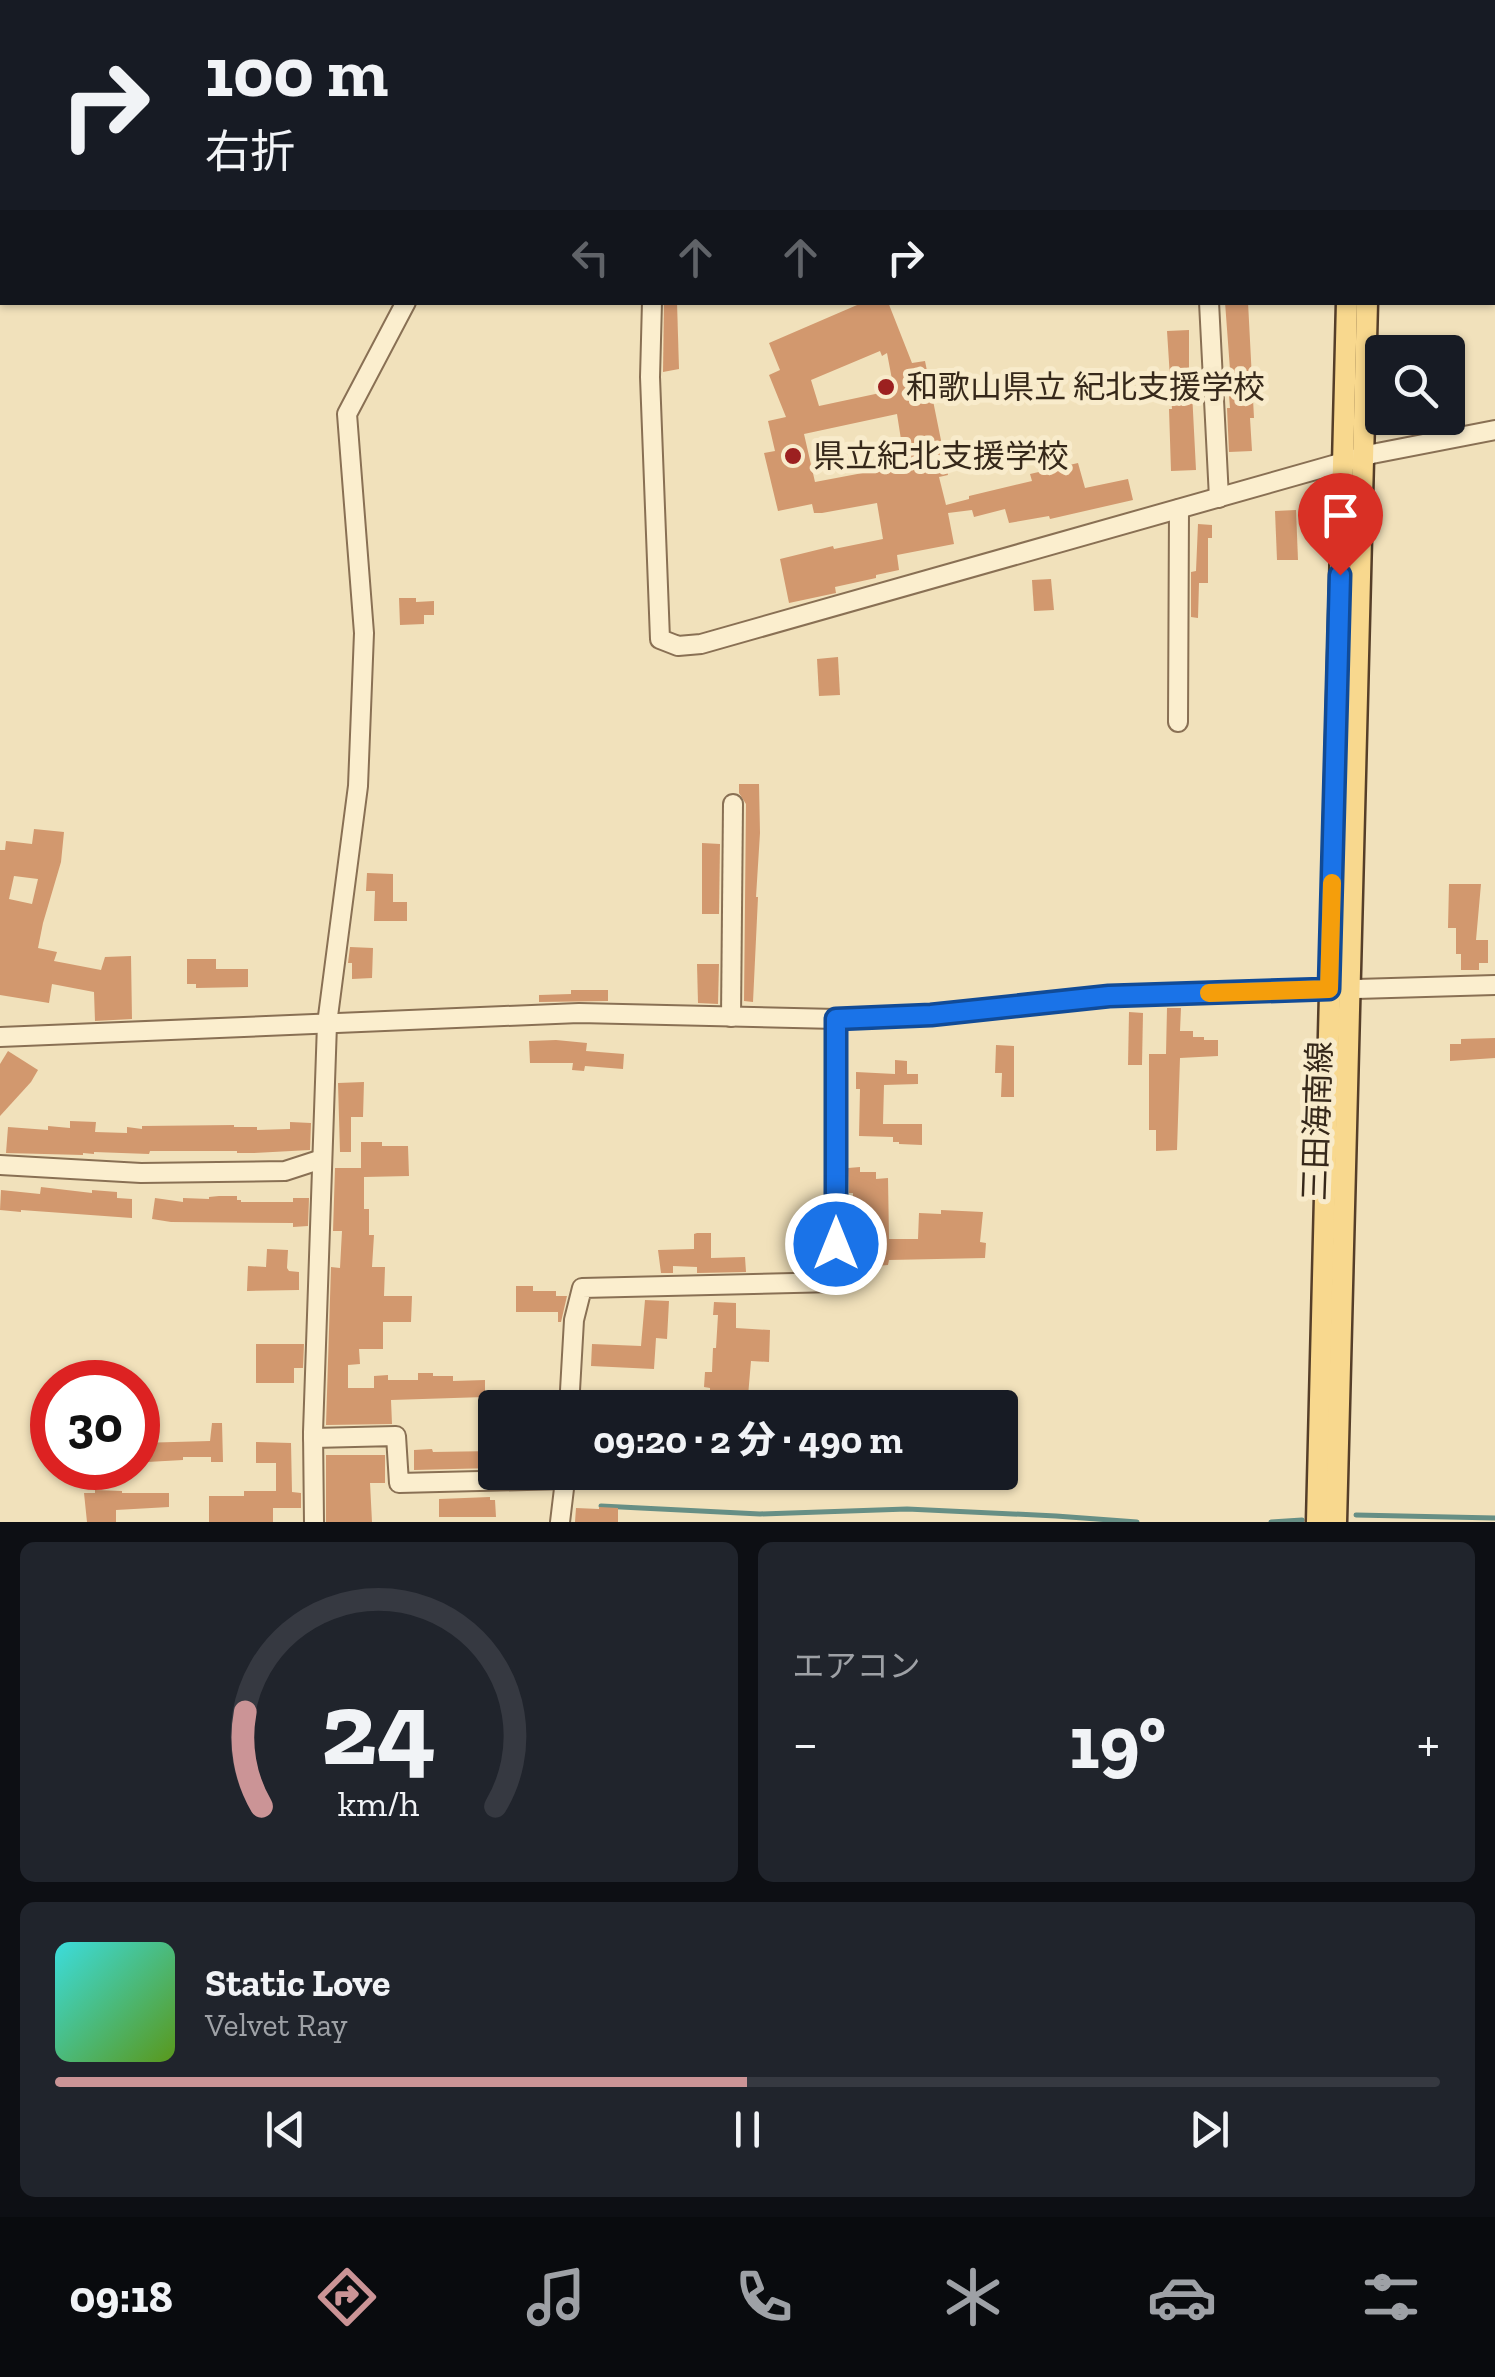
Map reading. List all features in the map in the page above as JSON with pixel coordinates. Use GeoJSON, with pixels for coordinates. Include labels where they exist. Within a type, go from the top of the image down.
{"type":"FeatureCollection","features":[{"type":"Feature","properties":{"kind":"main road","name":"三田海南線"},"geometry":{"type":"LineString","coordinates":[[1336,1522],[1351,988],[1353,460],[1347,305]]}},
{"type":"Feature","properties":{"kind":"main road","name":"三田海南線"},"geometry":{"type":"LineString","coordinates":[[1317,1522],[1329,989],[1353,460],[1368,305]]}},
{"type":"Feature","properties":{"kind":"street"},"geometry":{"type":"LineString","coordinates":[[314,1522],[313,1438],[327,1024],[358,786],[364,633],[347,414],[404,305]]}},
{"type":"Feature","properties":{"kind":"street"},"geometry":{"type":"LineString","coordinates":[[652,305],[650,377],[660,638],[678,646],[720,639],[1353,460],[1495,430]]}},
{"type":"Feature","properties":{"kind":"street"},"geometry":{"type":"LineString","coordinates":[[1209,305],[1219,498]]}},
{"type":"Feature","properties":{"kind":"street"},"geometry":{"type":"LineString","coordinates":[[1178,722],[1179,509]]}},
{"type":"Feature","properties":{"kind":"street"},"geometry":{"type":"LineString","coordinates":[[731,1016],[733,804]]}},
{"type":"Feature","properties":{"kind":"street"},"geometry":{"type":"LineString","coordinates":[[0,1037],[579,1012],[836,1019],[931,1015],[1109,996],[1495,985]]}},
{"type":"Feature","properties":{"kind":"street"},"geometry":{"type":"LineString","coordinates":[[571,1390],[574,1320],[582,1288],[836,1282],[836,1019]]}},
{"type":"Feature","properties":{"kind":"street"},"geometry":{"type":"LineString","coordinates":[[0,1165],[141,1173],[285,1171],[322,1159]]}},
{"type":"Feature","properties":{"kind":"street"},"geometry":{"type":"LineString","coordinates":[[313,1438],[396,1436],[398,1483],[478,1481]]}},
{"type":"Feature","properties":{"kind":"street"},"geometry":{"type":"LineString","coordinates":[[560,1522],[564,1490]]}},
{"type":"Feature","properties":{"kind":"building"},"geometry":{"type":"Polygon","coordinates":[[[664,305],[677,305],[679,369],[663,372],[664,305]]]}},
{"type":"Feature","properties":{"kind":"building","name":"県立紀北支援学校"},"geometry":{"type":"Polygon","coordinates":[[[857,305],[889,305],[912,363],[925,361],[948,475],[939,477],[946,505],[1032,481],[1030,474],[1078,463],[1085,488],[1128,479],[1133,500],[1050,519],[1049,516],[1009,523],[1005,509],[974,517],[972,510],[948,513],[954,544],[897,555],[899,570],[835,587],[836,593],[789,603],[780,559],[883,539],[877,503],[822,513],[814,513],[812,504],[778,511],[764,453],[775,451],[768,421],[786,417],[769,375],[780,370],[769,343],[857,305]],[[880,351],[811,380],[819,406],[894,390],[887,353],[882,356],[880,351]],[[897,414],[804,434],[815,482],[905,465],[897,414]]]}},
{"type":"Feature","properties":{"kind":"building"},"geometry":{"type":"Polygon","coordinates":[[[1225,305],[1248,305],[1252,451],[1229,452],[1227,408],[1231,383],[1225,305]]]}},
{"type":"Feature","properties":{"kind":"building"},"geometry":{"type":"Polygon","coordinates":[[[1189,330],[1196,470],[1171,471],[1167,331],[1189,330]]]}},
{"type":"Feature","properties":{"kind":"building"},"geometry":{"type":"Polygon","coordinates":[[[1296,510],[1298,560],[1277,560],[1275,511],[1296,510]]]}},
{"type":"Feature","properties":{"kind":"building"},"geometry":{"type":"Polygon","coordinates":[[[1198,524],[1212,525],[1212,538],[1208,538],[1208,583],[1199,583],[1198,618],[1191,617],[1191,572],[1196,571],[1198,524]]]}},
{"type":"Feature","properties":{"kind":"building"},"geometry":{"type":"Polygon","coordinates":[[[1051,579],[1054,610],[1034,611],[1032,580],[1051,579]]]}},
{"type":"Feature","properties":{"kind":"building"},"geometry":{"type":"Polygon","coordinates":[[[399,598],[434,601],[434,615],[424,615],[424,624],[400,625],[399,598]]]}},
{"type":"Feature","properties":{"kind":"building"},"geometry":{"type":"Polygon","coordinates":[[[838,657],[840,695],[819,696],[817,659],[838,657]]]}},
{"type":"Feature","properties":{"kind":"building"},"geometry":{"type":"Polygon","coordinates":[[[739,784],[759,784],[753,1002],[744,1001],[746,804],[739,784]]]}},
{"type":"Feature","properties":{"kind":"building"},"geometry":{"type":"Polygon","coordinates":[[[34,829],[64,832],[61,862],[38,948],[57,952],[54,961],[101,970],[105,957],[131,956],[132,1019],[95,1021],[94,992],[52,984],[49,1003],[0,995],[0,850],[5,850],[6,841],[32,844],[34,829]],[[14,876],[9,899],[32,904],[38,879],[14,876]]]}},
{"type":"Feature","properties":{"kind":"building"},"geometry":{"type":"Polygon","coordinates":[[[702,843],[720,844],[719,914],[702,914],[702,843]]]}},
{"type":"Feature","properties":{"kind":"building"},"geometry":{"type":"Polygon","coordinates":[[[367,873],[393,874],[393,902],[407,902],[407,921],[374,921],[375,891],[366,891],[367,873]]]}},
{"type":"Feature","properties":{"kind":"building"},"geometry":{"type":"Polygon","coordinates":[[[1449,884],[1481,884],[1476,940],[1488,940],[1488,963],[1479,963],[1479,970],[1461,970],[1461,954],[1456,954],[1456,928],[1448,928],[1449,884]]]}},
{"type":"Feature","properties":{"kind":"building"},"geometry":{"type":"Polygon","coordinates":[[[350,947],[373,948],[372,978],[352,979],[350,947]]]}},
{"type":"Feature","properties":{"kind":"building"},"geometry":{"type":"Polygon","coordinates":[[[187,959],[216,959],[216,969],[248,969],[248,987],[196,988],[196,984],[187,984],[187,959]]]}},
{"type":"Feature","properties":{"kind":"building"},"geometry":{"type":"Polygon","coordinates":[[[697,964],[719,964],[718,1004],[698,1003],[697,964]]]}},
{"type":"Feature","properties":{"kind":"building"},"geometry":{"type":"Polygon","coordinates":[[[571,990],[608,990],[608,1001],[539,1002],[539,995],[571,994],[571,990]]]}},
{"type":"Feature","properties":{"kind":"building"},"geometry":{"type":"Polygon","coordinates":[[[1167,1008],[1181,1008],[1180,1031],[1193,1031],[1193,1037],[1204,1040],[1218,1040],[1218,1056],[1180,1058],[1177,1150],[1156,1151],[1156,1130],[1149,1130],[1149,1054],[1166,1054],[1167,1008]]]}},
{"type":"Feature","properties":{"kind":"building"},"geometry":{"type":"Polygon","coordinates":[[[1129,1012],[1143,1013],[1142,1065],[1128,1065],[1129,1012]]]}},
{"type":"Feature","properties":{"kind":"building"},"geometry":{"type":"Polygon","coordinates":[[[1495,1038],[1495,1058],[1450,1061],[1450,1044],[1461,1044],[1461,1039],[1495,1038]]]}},
{"type":"Feature","properties":{"kind":"building"},"geometry":{"type":"Polygon","coordinates":[[[529,1041],[587,1043],[586,1051],[624,1054],[623,1069],[585,1066],[584,1071],[572,1070],[573,1063],[530,1063],[529,1041]]]}},
{"type":"Feature","properties":{"kind":"building"},"geometry":{"type":"Polygon","coordinates":[[[996,1045],[1014,1046],[1014,1097],[1001,1097],[1002,1073],[995,1073],[996,1045]]]}},
{"type":"Feature","properties":{"kind":"building"},"geometry":{"type":"Polygon","coordinates":[[[8,1051],[38,1070],[0,1116],[0,1064],[8,1051]]]}},
{"type":"Feature","properties":{"kind":"building"},"geometry":{"type":"Polygon","coordinates":[[[895,1060],[907,1061],[907,1074],[918,1074],[918,1084],[884,1085],[883,1124],[922,1124],[922,1145],[899,1144],[893,1142],[893,1137],[859,1136],[860,1089],[856,1089],[856,1072],[895,1074],[895,1060]]]}},
{"type":"Feature","properties":{"kind":"building"},"geometry":{"type":"Polygon","coordinates":[[[364,1082],[363,1117],[351,1117],[351,1152],[340,1152],[338,1083],[364,1082]]]}},
{"type":"Feature","properties":{"kind":"building"},"geometry":{"type":"Polygon","coordinates":[[[70,1121],[96,1122],[95,1132],[127,1133],[127,1127],[142,1126],[234,1125],[257,1130],[290,1129],[290,1122],[311,1123],[310,1150],[6,1153],[8,1127],[70,1128],[70,1121]]]}},
{"type":"Feature","properties":{"kind":"building"},"geometry":{"type":"Polygon","coordinates":[[[361,1142],[408,1146],[409,1176],[364,1177],[364,1209],[369,1209],[369,1235],[374,1235],[372,1267],[385,1267],[384,1296],[412,1296],[411,1322],[383,1322],[383,1349],[359,1349],[360,1364],[348,1365],[348,1388],[374,1388],[374,1376],[418,1380],[418,1373],[433,1373],[453,1376],[453,1381],[485,1380],[485,1390],[478,1390],[478,1397],[391,1400],[392,1424],[326,1425],[331,1267],[340,1268],[342,1231],[333,1231],[335,1168],[361,1168],[361,1142]]]}},
{"type":"Feature","properties":{"kind":"building"},"geometry":{"type":"Polygon","coordinates":[[[860,1167],[860,1172],[876,1172],[876,1179],[888,1178],[889,1239],[918,1239],[919,1213],[983,1212],[980,1242],[986,1243],[985,1258],[889,1260],[888,1265],[853,1268],[853,1261],[848,1260],[848,1219],[853,1219],[853,1193],[849,1193],[848,1168],[860,1167]]]}},
{"type":"Feature","properties":{"kind":"building"},"geometry":{"type":"Polygon","coordinates":[[[41,1187],[117,1192],[117,1198],[132,1199],[132,1218],[0,1210],[1,1190],[40,1194],[41,1187]]]}},
{"type":"Feature","properties":{"kind":"building"},"geometry":{"type":"Polygon","coordinates":[[[237,1196],[241,1202],[293,1202],[293,1198],[309,1198],[308,1226],[152,1219],[155,1198],[183,1202],[183,1198],[237,1196]]]}},
{"type":"Feature","properties":{"kind":"building"},"geometry":{"type":"Polygon","coordinates":[[[697,1233],[711,1233],[711,1258],[745,1257],[746,1272],[697,1273],[697,1267],[673,1266],[673,1273],[661,1273],[658,1250],[694,1249],[697,1233]]]}},
{"type":"Feature","properties":{"kind":"building"},"geometry":{"type":"Polygon","coordinates":[[[267,1249],[288,1250],[287,1268],[299,1272],[299,1290],[247,1291],[248,1266],[266,1267],[267,1249]]]}},
{"type":"Feature","properties":{"kind":"building"},"geometry":{"type":"Polygon","coordinates":[[[516,1286],[533,1286],[533,1291],[556,1291],[556,1296],[567,1296],[561,1322],[558,1312],[516,1312],[516,1286]]]}},
{"type":"Feature","properties":{"kind":"building"},"geometry":{"type":"Polygon","coordinates":[[[645,1300],[669,1301],[667,1339],[656,1338],[654,1369],[591,1366],[592,1344],[641,1346],[645,1300]]]}},
{"type":"Feature","properties":{"kind":"building"},"geometry":{"type":"Polygon","coordinates":[[[714,1302],[736,1303],[736,1328],[770,1330],[769,1362],[751,1361],[749,1390],[704,1387],[705,1372],[712,1372],[716,1348],[718,1315],[713,1315],[714,1302]]]}},
{"type":"Feature","properties":{"kind":"building"},"geometry":{"type":"Polygon","coordinates":[[[256,1344],[304,1344],[303,1368],[294,1368],[294,1383],[256,1383],[256,1344]]]}},
{"type":"Feature","properties":{"kind":"building"},"geometry":{"type":"Polygon","coordinates":[[[212,1423],[222,1423],[223,1462],[211,1462],[211,1457],[160,1461],[160,1442],[210,1441],[212,1423]]]}},
{"type":"Feature","properties":{"kind":"building"},"geometry":{"type":"Polygon","coordinates":[[[256,1442],[291,1443],[292,1492],[301,1493],[301,1508],[273,1508],[273,1522],[209,1522],[209,1496],[276,1491],[276,1463],[256,1463],[256,1442]]]}},
{"type":"Feature","properties":{"kind":"building"},"geometry":{"type":"Polygon","coordinates":[[[414,1450],[478,1451],[478,1468],[414,1470],[414,1450]]]}},
{"type":"Feature","properties":{"kind":"building"},"geometry":{"type":"Polygon","coordinates":[[[326,1455],[385,1455],[385,1483],[370,1483],[372,1522],[326,1522],[326,1455]]]}},
{"type":"Feature","properties":{"kind":"building"},"geometry":{"type":"Polygon","coordinates":[[[84,1493],[169,1493],[169,1507],[116,1510],[116,1522],[87,1522],[84,1493]]]}},
{"type":"Feature","properties":{"kind":"building"},"geometry":{"type":"Polygon","coordinates":[[[439,1499],[495,1500],[496,1517],[439,1517],[439,1499]]]}},
{"type":"Feature","properties":{"kind":"building"},"geometry":{"type":"Polygon","coordinates":[[[576,1508],[618,1508],[618,1522],[575,1522],[576,1508]]]}},
{"type":"Feature","properties":{"kind":"waterway"},"geometry":{"type":"LineString","coordinates":[[601,1506],[760,1514],[907,1509],[1137,1522]]}},
{"type":"Feature","properties":{"kind":"waterway"},"geometry":{"type":"LineString","coordinates":[[1356,1515],[1495,1518]]}},
{"type":"Feature","properties":{"kind":"waterway"},"geometry":{"type":"LineString","coordinates":[[1271,1522],[1302,1520]]}},
{"type":"Feature","properties":{"kind":"slow traffic"},"geometry":{"type":"LineString","coordinates":[[1209,993],[1329,989],[1332,883]]}},
{"type":"Feature","properties":{"kind":"place","name":"和歌山県立 紀北支援学校"},"geometry":{"type":"Point","coordinates":[886,387]}},
{"type":"Feature","properties":{"kind":"place","name":"県立紀北支援学校"},"geometry":{"type":"Point","coordinates":[793,456]}},
{"type":"Feature","properties":{"kind":"route"},"geometry":{"type":"LineString","coordinates":[[836,1244],[836,1019],[931,1015],[1109,996],[1329,989],[1340,575]]}}]}
